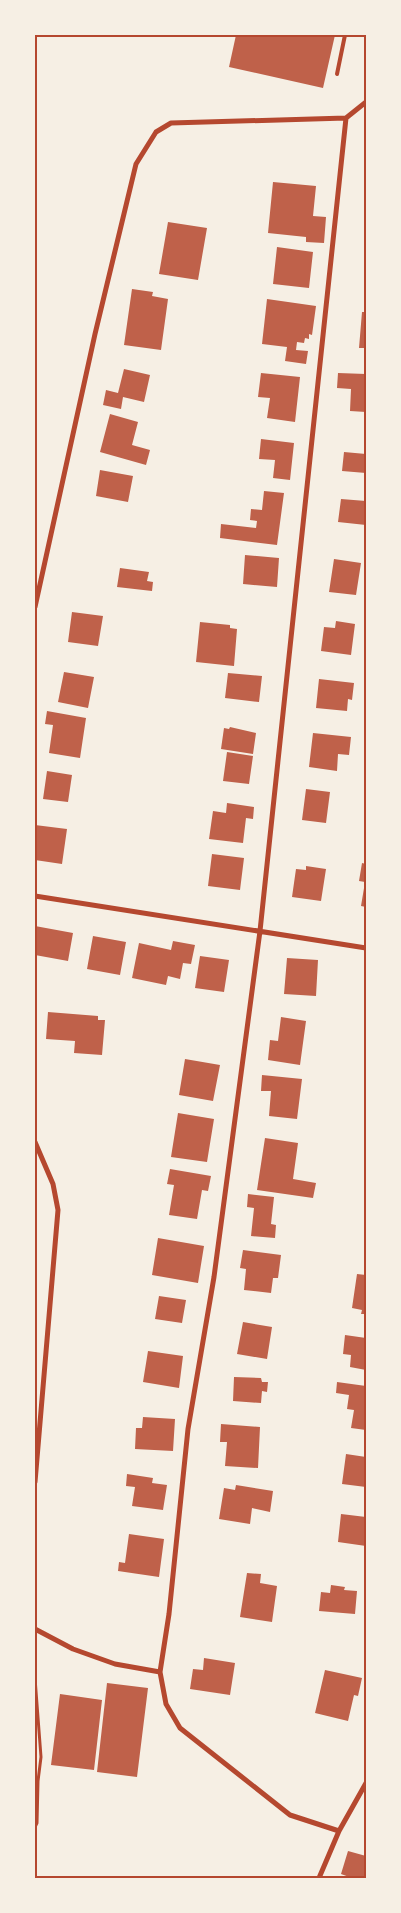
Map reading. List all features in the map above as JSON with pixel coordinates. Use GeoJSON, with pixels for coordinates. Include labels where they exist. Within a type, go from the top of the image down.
{"type":"FeatureCollection","features":[{"type":"Feature","properties":{"kind":"street"},"geometry":{"type":"LineString","coordinates":[[35,607],[95,334],[136,164],[156,132],[171,123],[346,118],[366,102]]}},
{"type":"Feature","properties":{"kind":"street"},"geometry":{"type":"LineString","coordinates":[[340,1831],[290,1815],[180,1728],[166,1704],[160,1672],[169,1614],[188,1429],[214,1277],[260,931],[346,118]]}},
{"type":"Feature","properties":{"kind":"street"},"geometry":{"type":"LineString","coordinates":[[35,896],[366,948]]}},
{"type":"Feature","properties":{"kind":"street"},"geometry":{"type":"LineString","coordinates":[[35,1142],[53,1184],[58,1210],[35,1482]]}},
{"type":"Feature","properties":{"kind":"street"},"geometry":{"type":"LineString","coordinates":[[35,1629],[73,1649],[115,1664],[160,1672]]}},
{"type":"Feature","properties":{"kind":"street"},"geometry":{"type":"LineString","coordinates":[[321,1877],[340,1831],[366,1783]]}},
{"type":"Feature","properties":{"kind":"lane"},"geometry":{"type":"LineString","coordinates":[[336,74],[345,35]]}},
{"type":"Feature","properties":{"kind":"path"},"geometry":{"type":"LineString","coordinates":[[35,1678],[41,1757],[38,1781],[37,1824],[35,1827]]}},
{"type":"Feature","properties":{"kind":"building"},"geometry":{"type":"Polygon","coordinates":[[[236,35],[335,35],[323,88],[229,67],[236,35]]]}},
{"type":"Feature","properties":{"kind":"building"},"geometry":{"type":"Polygon","coordinates":[[[273,182],[316,186],[313,216],[326,217],[324,243],[306,242],[306,237],[268,233],[273,182]]]}},
{"type":"Feature","properties":{"kind":"building"},"geometry":{"type":"Polygon","coordinates":[[[168,222],[207,228],[198,280],[159,274],[168,222]]]}},
{"type":"Feature","properties":{"kind":"building"},"geometry":{"type":"Polygon","coordinates":[[[277,247],[313,252],[309,288],[273,284],[277,247]]]}},
{"type":"Feature","properties":{"kind":"building"},"geometry":{"type":"Polygon","coordinates":[[[132,289],[153,292],[152,296],[168,299],[161,350],[124,345],[132,289]]]}},
{"type":"Feature","properties":{"kind":"building"},"geometry":{"type":"Polygon","coordinates":[[[267,299],[316,306],[312,335],[309,334],[309,339],[305,338],[304,343],[297,342],[296,350],[308,351],[306,364],[285,361],[287,347],[262,344],[267,299]]]}},
{"type":"Feature","properties":{"kind":"building"},"geometry":{"type":"Polygon","coordinates":[[[362,312],[366,312],[366,348],[359,348],[362,312]]]}},
{"type":"Feature","properties":{"kind":"building"},"geometry":{"type":"Polygon","coordinates":[[[124,369],[150,375],[144,402],[123,397],[121,409],[103,405],[106,390],[118,393],[124,369]]]}},
{"type":"Feature","properties":{"kind":"building"},"geometry":{"type":"Polygon","coordinates":[[[261,373],[300,377],[295,422],[267,418],[270,398],[258,397],[261,373]]]}},
{"type":"Feature","properties":{"kind":"building"},"geometry":{"type":"Polygon","coordinates":[[[338,373],[366,374],[366,412],[350,411],[351,389],[337,388],[338,373]]]}},
{"type":"Feature","properties":{"kind":"building"},"geometry":{"type":"Polygon","coordinates":[[[110,414],[138,422],[132,445],[150,450],[146,465],[100,452],[110,414]]]}},
{"type":"Feature","properties":{"kind":"building"},"geometry":{"type":"Polygon","coordinates":[[[261,439],[294,443],[290,480],[273,478],[275,460],[259,459],[261,439]]]}},
{"type":"Feature","properties":{"kind":"building"},"geometry":{"type":"Polygon","coordinates":[[[344,452],[366,454],[366,473],[342,471],[344,452]]]}},
{"type":"Feature","properties":{"kind":"building"},"geometry":{"type":"Polygon","coordinates":[[[100,470],[133,476],[128,502],[96,496],[100,470]]]}},
{"type":"Feature","properties":{"kind":"building"},"geometry":{"type":"Polygon","coordinates":[[[264,491],[284,493],[277,545],[220,538],[221,524],[256,528],[257,521],[250,520],[251,509],[262,510],[264,491]]]}},
{"type":"Feature","properties":{"kind":"building"},"geometry":{"type":"Polygon","coordinates":[[[341,499],[366,501],[366,525],[338,522],[341,499]]]}},
{"type":"Feature","properties":{"kind":"building"},"geometry":{"type":"Polygon","coordinates":[[[245,555],[279,558],[277,587],[243,584],[245,555]]]}},
{"type":"Feature","properties":{"kind":"building"},"geometry":{"type":"Polygon","coordinates":[[[334,559],[361,563],[356,595],[329,592],[334,559]]]}},
{"type":"Feature","properties":{"kind":"building"},"geometry":{"type":"Polygon","coordinates":[[[120,568],[149,572],[147,581],[153,582],[152,591],[117,587],[120,568]]]}},
{"type":"Feature","properties":{"kind":"building"},"geometry":{"type":"Polygon","coordinates":[[[72,612],[103,616],[98,646],[68,642],[72,612]]]}},
{"type":"Feature","properties":{"kind":"building"},"geometry":{"type":"Polygon","coordinates":[[[336,621],[355,624],[351,655],[321,651],[324,627],[335,628],[336,621]]]}},
{"type":"Feature","properties":{"kind":"building"},"geometry":{"type":"Polygon","coordinates":[[[200,622],[230,625],[230,628],[237,629],[234,666],[196,662],[200,622]]]}},
{"type":"Feature","properties":{"kind":"building"},"geometry":{"type":"Polygon","coordinates":[[[64,672],[94,677],[88,708],[58,702],[64,672]]]}},
{"type":"Feature","properties":{"kind":"building"},"geometry":{"type":"Polygon","coordinates":[[[228,673],[262,676],[259,702],[225,698],[228,673]]]}},
{"type":"Feature","properties":{"kind":"building"},"geometry":{"type":"Polygon","coordinates":[[[319,679],[354,683],[352,700],[348,699],[347,711],[316,708],[319,679]]]}},
{"type":"Feature","properties":{"kind":"building"},"geometry":{"type":"Polygon","coordinates":[[[47,711],[86,718],[80,758],[49,753],[53,725],[45,724],[47,711]]]}},
{"type":"Feature","properties":{"kind":"building"},"geometry":{"type":"Polygon","coordinates":[[[230,727],[256,733],[253,754],[221,749],[224,728],[229,729],[230,727]]]}},
{"type":"Feature","properties":{"kind":"building"},"geometry":{"type":"Polygon","coordinates":[[[313,733],[351,737],[349,755],[338,754],[337,771],[309,767],[313,733]]]}},
{"type":"Feature","properties":{"kind":"building"},"geometry":{"type":"Polygon","coordinates":[[[227,752],[253,756],[249,784],[223,781],[227,752]]]}},
{"type":"Feature","properties":{"kind":"building"},"geometry":{"type":"Polygon","coordinates":[[[47,771],[72,775],[68,802],[43,799],[47,771]]]}},
{"type":"Feature","properties":{"kind":"building"},"geometry":{"type":"Polygon","coordinates":[[[306,789],[330,792],[326,823],[302,820],[306,789]]]}},
{"type":"Feature","properties":{"kind":"building"},"geometry":{"type":"Polygon","coordinates":[[[227,803],[254,807],[253,819],[246,818],[243,843],[209,839],[213,811],[226,813],[227,803]]]}},
{"type":"Feature","properties":{"kind":"building"},"geometry":{"type":"Polygon","coordinates":[[[35,825],[67,829],[62,864],[35,860],[35,825]]]}},
{"type":"Feature","properties":{"kind":"building"},"geometry":{"type":"Polygon","coordinates":[[[212,854],[244,858],[240,890],[208,886],[212,854]]]}},
{"type":"Feature","properties":{"kind":"building"},"geometry":{"type":"Polygon","coordinates":[[[362,863],[366,864],[366,907],[361,906],[365,882],[359,881],[362,863]]]}},
{"type":"Feature","properties":{"kind":"building"},"geometry":{"type":"Polygon","coordinates":[[[306,866],[326,869],[321,901],[292,897],[296,869],[306,870],[306,866]]]}},
{"type":"Feature","properties":{"kind":"building"},"geometry":{"type":"Polygon","coordinates":[[[35,926],[73,933],[68,961],[35,955],[35,926]]]}},
{"type":"Feature","properties":{"kind":"building"},"geometry":{"type":"Polygon","coordinates":[[[93,936],[126,942],[120,975],[87,969],[93,936]]]}},
{"type":"Feature","properties":{"kind":"building"},"geometry":{"type":"Polygon","coordinates":[[[173,941],[195,945],[191,964],[183,963],[180,979],[168,976],[166,985],[132,978],[139,943],[171,950],[173,941]]]}},
{"type":"Feature","properties":{"kind":"building"},"geometry":{"type":"Polygon","coordinates":[[[200,956],[229,960],[224,992],[195,988],[200,956]]]}},
{"type":"Feature","properties":{"kind":"building"},"geometry":{"type":"Polygon","coordinates":[[[287,958],[318,960],[316,996],[284,994],[287,958]]]}},
{"type":"Feature","properties":{"kind":"building"},"geometry":{"type":"Polygon","coordinates":[[[48,1012],[98,1016],[98,1020],[105,1020],[102,1055],[74,1053],[75,1041],[46,1039],[48,1012]]]}},
{"type":"Feature","properties":{"kind":"building"},"geometry":{"type":"Polygon","coordinates":[[[281,1017],[306,1021],[300,1065],[268,1060],[270,1040],[278,1041],[281,1017]]]}},
{"type":"Feature","properties":{"kind":"building"},"geometry":{"type":"Polygon","coordinates":[[[185,1059],[220,1065],[213,1101],[179,1095],[185,1059]]]}},
{"type":"Feature","properties":{"kind":"building"},"geometry":{"type":"Polygon","coordinates":[[[262,1075],[302,1079],[297,1119],[269,1116],[271,1091],[261,1091],[262,1075]]]}},
{"type":"Feature","properties":{"kind":"building"},"geometry":{"type":"Polygon","coordinates":[[[178,1113],[214,1119],[207,1162],[171,1157],[178,1113]]]}},
{"type":"Feature","properties":{"kind":"building"},"geometry":{"type":"Polygon","coordinates":[[[265,1138],[298,1143],[293,1179],[316,1183],[313,1198],[257,1190],[265,1138]]]}},
{"type":"Feature","properties":{"kind":"building"},"geometry":{"type":"Polygon","coordinates":[[[170,1169],[211,1176],[208,1191],[202,1190],[197,1219],[169,1215],[174,1185],[167,1184],[170,1169]]]}},
{"type":"Feature","properties":{"kind":"building"},"geometry":{"type":"Polygon","coordinates":[[[248,1194],[274,1197],[271,1224],[276,1225],[275,1238],[251,1236],[254,1208],[247,1207],[248,1194]]]}},
{"type":"Feature","properties":{"kind":"building"},"geometry":{"type":"Polygon","coordinates":[[[158,1238],[204,1246],[198,1283],[152,1275],[158,1238]]]}},
{"type":"Feature","properties":{"kind":"building"},"geometry":{"type":"Polygon","coordinates":[[[243,1250],[281,1255],[278,1278],[273,1278],[271,1293],[244,1290],[246,1269],[240,1268],[243,1250]]]}},
{"type":"Feature","properties":{"kind":"building"},"geometry":{"type":"Polygon","coordinates":[[[357,1274],[366,1275],[366,1314],[361,1314],[362,1310],[352,1308],[357,1274]]]}},
{"type":"Feature","properties":{"kind":"building"},"geometry":{"type":"Polygon","coordinates":[[[159,1296],[186,1300],[182,1323],[155,1319],[159,1296]]]}},
{"type":"Feature","properties":{"kind":"building"},"geometry":{"type":"Polygon","coordinates":[[[243,1322],[272,1327],[267,1359],[237,1354],[243,1322]]]}},
{"type":"Feature","properties":{"kind":"building"},"geometry":{"type":"Polygon","coordinates":[[[345,1335],[366,1338],[366,1370],[350,1367],[351,1355],[343,1354],[345,1335]]]}},
{"type":"Feature","properties":{"kind":"building"},"geometry":{"type":"Polygon","coordinates":[[[148,1351],[183,1356],[179,1388],[143,1382],[148,1351]]]}},
{"type":"Feature","properties":{"kind":"building"},"geometry":{"type":"Polygon","coordinates":[[[234,1377],[261,1378],[262,1382],[268,1382],[267,1392],[262,1391],[261,1403],[233,1401],[234,1377]]]}},
{"type":"Feature","properties":{"kind":"building"},"geometry":{"type":"Polygon","coordinates":[[[337,1382],[366,1386],[366,1430],[351,1428],[354,1410],[347,1409],[349,1395],[336,1393],[337,1382]]]}},
{"type":"Feature","properties":{"kind":"building"},"geometry":{"type":"Polygon","coordinates":[[[143,1417],[175,1419],[173,1451],[135,1449],[136,1428],[142,1428],[143,1417]]]}},
{"type":"Feature","properties":{"kind":"building"},"geometry":{"type":"Polygon","coordinates":[[[221,1424],[260,1427],[258,1468],[225,1466],[227,1442],[220,1442],[221,1424]]]}},
{"type":"Feature","properties":{"kind":"building"},"geometry":{"type":"Polygon","coordinates":[[[346,1454],[366,1457],[366,1487],[342,1484],[346,1454]]]}},
{"type":"Feature","properties":{"kind":"building"},"geometry":{"type":"Polygon","coordinates":[[[127,1474],[153,1478],[152,1483],[167,1485],[163,1510],[132,1506],[135,1487],[126,1486],[127,1474]]]}},
{"type":"Feature","properties":{"kind":"building"},"geometry":{"type":"Polygon","coordinates":[[[236,1485],[273,1491],[270,1512],[252,1508],[250,1524],[219,1519],[224,1488],[235,1490],[236,1485]]]}},
{"type":"Feature","properties":{"kind":"building"},"geometry":{"type":"Polygon","coordinates":[[[341,1514],[366,1517],[366,1546],[338,1542],[341,1514]]]}},
{"type":"Feature","properties":{"kind":"building"},"geometry":{"type":"Polygon","coordinates":[[[129,1534],[164,1539],[159,1577],[118,1571],[119,1562],[125,1563],[129,1534]]]}},
{"type":"Feature","properties":{"kind":"building"},"geometry":{"type":"Polygon","coordinates":[[[247,1573],[261,1574],[260,1583],[277,1586],[272,1622],[240,1617],[247,1573]]]}},
{"type":"Feature","properties":{"kind":"building"},"geometry":{"type":"Polygon","coordinates":[[[331,1585],[345,1587],[344,1590],[357,1591],[355,1614],[319,1611],[321,1592],[330,1593],[331,1585]]]}},
{"type":"Feature","properties":{"kind":"building"},"geometry":{"type":"Polygon","coordinates":[[[204,1658],[235,1663],[230,1695],[190,1689],[193,1669],[203,1670],[204,1658]]]}},
{"type":"Feature","properties":{"kind":"building"},"geometry":{"type":"Polygon","coordinates":[[[325,1670],[362,1678],[358,1696],[354,1695],[348,1721],[315,1713],[325,1670]]]}},
{"type":"Feature","properties":{"kind":"building"},"geometry":{"type":"Polygon","coordinates":[[[107,1683],[148,1688],[137,1777],[97,1772],[107,1683]]]}},
{"type":"Feature","properties":{"kind":"building"},"geometry":{"type":"Polygon","coordinates":[[[60,1694],[102,1700],[94,1770],[51,1765],[60,1694]]]}},
{"type":"Feature","properties":{"kind":"building"},"geometry":{"type":"Polygon","coordinates":[[[348,1851],[366,1856],[366,1878],[352,1878],[341,1874],[348,1851]]]}}]}
